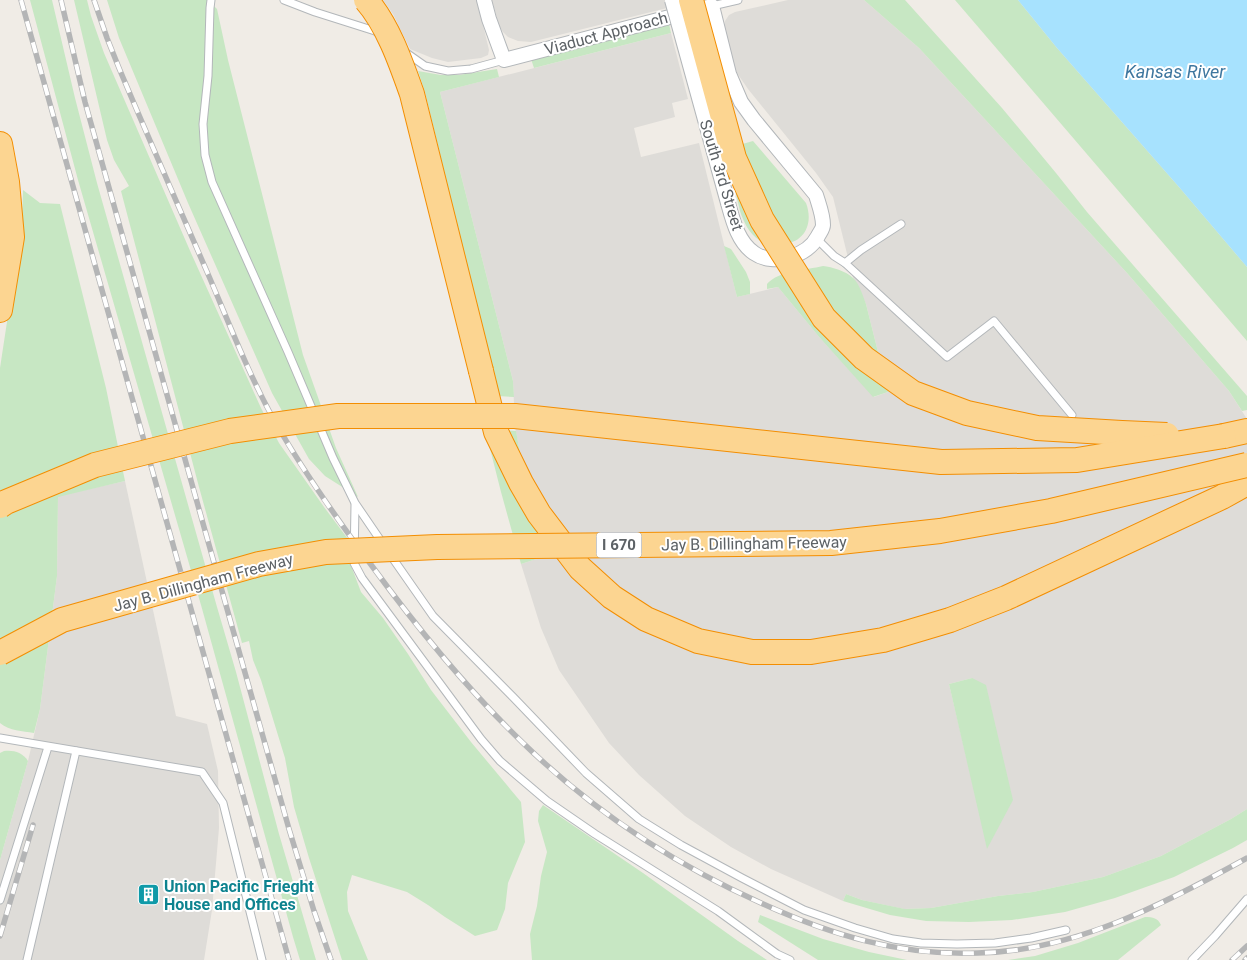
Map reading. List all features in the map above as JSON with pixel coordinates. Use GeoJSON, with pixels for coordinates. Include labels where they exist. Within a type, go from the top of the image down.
{"type":"FeatureCollection","features":[{"type":"Feature","properties":{"kind":"highway"},"geometry":{"type":"LineString","coordinates":[[366,0],[375,11],[401,63],[412,94],[496,432],[521,483],[539,514],[580,568],[612,597],[646,619],[698,641],[752,652],[811,652],[883,640],[950,620],[1006,598],[1222,497],[1247,483]]}},
{"type":"Feature","properties":{"kind":"highway"},"geometry":{"type":"LineString","coordinates":[[702,3],[734,158],[762,220],[824,318],[864,358],[913,393],[966,413],[984,417],[1037,428],[1224,436]]}},
{"type":"Feature","properties":{"kind":"highway"},"geometry":{"type":"LineString","coordinates":[[0,144],[7,182],[12,237],[0,310]]}},
{"type":"Feature","properties":{"kind":"highway"},"geometry":{"type":"LineString","coordinates":[[0,234],[7,182]]}},
{"type":"Feature","properties":{"kind":"highway"},"geometry":{"type":"LineString","coordinates":[[0,506],[95,465],[230,431],[338,416],[515,416],[941,462],[1077,460],[1247,431]]}},
{"type":"Feature","properties":{"kind":"highway","name":"Jay B. Dillingham Freeway"},"geometry":{"type":"LineString","coordinates":[[0,653],[62,620],[259,564],[326,552],[437,547],[831,543],[940,531],[1042,512],[1247,464]]}},
{"type":"Feature","properties":{"kind":"street"},"geometry":{"type":"LineString","coordinates":[[484,0],[504,60]]}},
{"type":"Feature","properties":{"kind":"street","name":"South 3rd Street"},"geometry":{"type":"LineString","coordinates":[[672,0],[736,231],[755,254],[769,259],[781,259],[799,254],[817,239]]}},
{"type":"Feature","properties":{"kind":"street"},"geometry":{"type":"LineString","coordinates":[[702,3],[728,74],[741,102],[816,195],[821,210],[823,227],[817,239]]}},
{"type":"Feature","properties":{"kind":"street","name":"Viaduct Approach"},"geometry":{"type":"LineString","coordinates":[[504,60],[702,3]]}},
{"type":"Feature","properties":{"kind":"lane"},"geometry":{"type":"LineString","coordinates":[[211,0],[208,76],[203,124],[205,155],[212,182],[333,458],[355,503],[400,571],[433,616],[586,773],[639,819],[681,845],[804,910],[855,928],[893,939],[921,944],[995,943],[1031,938],[1066,930]]}},
{"type":"Feature","properties":{"kind":"lane"},"geometry":{"type":"LineString","coordinates":[[284,0],[375,32],[425,66],[448,71],[471,69],[504,60]]}},
{"type":"Feature","properties":{"kind":"lane","name":"Viaduct Approach"},"geometry":{"type":"LineString","coordinates":[[702,3],[738,0]]}},
{"type":"Feature","properties":{"kind":"lane"},"geometry":{"type":"LineString","coordinates":[[845,263],[861,250],[901,224]]}},
{"type":"Feature","properties":{"kind":"lane"},"geometry":{"type":"LineString","coordinates":[[817,239],[947,357],[994,321],[1072,415]]}},
{"type":"Feature","properties":{"kind":"lane"},"geometry":{"type":"LineString","coordinates":[[355,503],[354,563],[362,578],[481,739],[500,761],[547,801],[718,911],[777,954],[790,960]]}},
{"type":"Feature","properties":{"kind":"lane"},"geometry":{"type":"LineString","coordinates":[[0,738],[202,772],[223,803],[262,960]]}},
{"type":"Feature","properties":{"kind":"lane"},"geometry":{"type":"LineString","coordinates":[[0,900],[48,747]]}},
{"type":"Feature","properties":{"kind":"lane"},"geometry":{"type":"LineString","coordinates":[[27,960],[76,751]]}},
{"type":"Feature","properties":{"kind":"lane"},"geometry":{"type":"LineString","coordinates":[[1192,960],[1247,899]]}},
{"type":"Feature","properties":{"kind":"shaded area"},"geometry":{"type":"Polygon","coordinates":[[[383,0],[477,0],[489,50],[488,55],[481,58],[448,62],[410,49],[393,14],[383,0]]]}},
{"type":"Feature","properties":{"kind":"shaded area"},"geometry":{"type":"Polygon","coordinates":[[[492,0],[665,0],[667,8],[531,42],[518,41],[508,37],[503,32],[499,26],[492,0]]]}},
{"type":"Feature","properties":{"kind":"shaded area"},"geometry":{"type":"Polygon","coordinates":[[[788,0],[864,0],[919,48],[1127,273],[1229,391],[1247,419],[1247,809],[1161,856],[1103,877],[1033,892],[931,908],[904,909],[862,900],[846,894],[843,901],[771,869],[731,847],[685,816],[639,775],[609,743],[559,670],[541,628],[521,564],[555,553],[520,453],[515,427],[513,381],[440,92],[671,33],[688,99],[672,103],[675,117],[634,128],[641,157],[699,143],[737,297],[778,287],[820,338],[874,397],[888,392],[866,304],[853,278],[833,197],[737,73],[731,59],[724,31],[725,21],[729,15],[788,0]],[[972,678],[949,684],[988,848],[972,678]]]}},
{"type":"Feature","properties":{"kind":"shaded area"},"geometry":{"type":"Polygon","coordinates":[[[125,481],[176,716],[207,724],[218,771],[219,828],[212,910],[204,960],[0,960],[0,860],[28,761],[40,709],[57,576],[58,496],[125,481]]]}},
{"type":"Feature","properties":{"kind":"green space"},"geometry":{"type":"Polygon","coordinates":[[[30,0],[52,0],[97,183],[316,960],[300,960],[293,937],[201,605],[78,180],[30,0]]]}},
{"type":"Feature","properties":{"kind":"green space"},"geometry":{"type":"Polygon","coordinates":[[[74,0],[87,0],[104,53],[261,408],[279,443],[351,543],[350,563],[361,592],[383,618],[431,690],[521,802],[525,842],[508,883],[505,909],[497,930],[475,936],[407,892],[352,875],[347,892],[348,911],[368,960],[342,960],[294,807],[285,758],[253,660],[249,641],[242,643],[121,191],[129,186],[114,160],[107,140],[74,0]]]}},
{"type":"Feature","properties":{"kind":"green space"},"geometry":{"type":"Polygon","coordinates":[[[107,0],[208,0],[217,9],[228,60],[303,355],[336,448],[358,497],[325,476],[309,459],[272,393],[188,203],[119,38],[107,0]]]}},
{"type":"Feature","properties":{"kind":"green space"},"geometry":{"type":"Polygon","coordinates":[[[864,0],[905,0],[1002,108],[1087,212],[1247,396],[1247,410],[1242,411],[1229,391],[1127,273],[919,48],[864,0]]]}},
{"type":"Feature","properties":{"kind":"green space"},"geometry":{"type":"Polygon","coordinates":[[[955,0],[1018,0],[1057,48],[1179,187],[1247,267],[1247,341],[955,0]]]}},
{"type":"Feature","properties":{"kind":"green space"},"geometry":{"type":"Polygon","coordinates":[[[669,24],[671,33],[534,68],[531,59],[669,24]]]}},
{"type":"Feature","properties":{"kind":"green space"},"geometry":{"type":"Polygon","coordinates":[[[497,69],[499,77],[440,92],[513,381],[514,397],[498,396],[425,92],[418,71],[441,75],[459,75],[497,69]]]}},
{"type":"Feature","properties":{"kind":"green space"},"geometry":{"type":"Polygon","coordinates":[[[753,141],[806,203],[809,218],[808,225],[801,237],[796,241],[778,244],[764,242],[752,234],[743,220],[725,149],[753,141]]]}},
{"type":"Feature","properties":{"kind":"green space"},"geometry":{"type":"Polygon","coordinates":[[[23,190],[40,203],[60,204],[106,388],[125,481],[58,497],[57,576],[40,709],[34,733],[12,729],[0,723],[0,368],[22,223],[23,190]]]}},
{"type":"Feature","properties":{"kind":"green space"},"geometry":{"type":"Polygon","coordinates":[[[724,246],[731,249],[746,272],[750,282],[750,294],[737,297],[724,246]]]}},
{"type":"Feature","properties":{"kind":"green space"},"geometry":{"type":"Polygon","coordinates":[[[823,266],[847,273],[859,286],[866,304],[888,392],[873,397],[820,338],[778,287],[767,289],[767,284],[778,276],[823,266]]]}},
{"type":"Feature","properties":{"kind":"green space"},"geometry":{"type":"Polygon","coordinates":[[[485,429],[516,431],[520,453],[555,553],[521,564],[485,429]]]}},
{"type":"Feature","properties":{"kind":"green space"},"geometry":{"type":"Polygon","coordinates":[[[972,678],[986,685],[1013,800],[987,849],[949,684],[972,678]]]}},
{"type":"Feature","properties":{"kind":"green space"},"geometry":{"type":"Polygon","coordinates":[[[4,751],[18,752],[28,761],[0,860],[0,753],[4,751]]]}},
{"type":"Feature","properties":{"kind":"green space"},"geometry":{"type":"Polygon","coordinates":[[[543,805],[767,960],[532,960],[530,934],[547,852],[538,821],[539,811],[543,805]]]}},
{"type":"Feature","properties":{"kind":"green space"},"geometry":{"type":"Polygon","coordinates":[[[1247,809],[1247,840],[1233,848],[1174,877],[1115,898],[1065,912],[1012,920],[926,921],[890,915],[843,901],[846,894],[862,900],[905,909],[931,908],[1033,892],[1103,877],[1161,856],[1247,809]]]}},
{"type":"Feature","properties":{"kind":"green space"},"geometry":{"type":"Polygon","coordinates":[[[760,915],[823,939],[907,960],[818,960],[758,922],[760,915]]]}},
{"type":"Feature","properties":{"kind":"green space"},"geometry":{"type":"Polygon","coordinates":[[[1145,917],[1155,918],[1161,925],[1118,960],[1008,960],[1035,956],[1078,943],[1145,917]]]}},
{"type":"Feature","properties":{"kind":"water","name":"Kansas River"},"geometry":{"type":"Polygon","coordinates":[[[1018,0],[1247,0],[1247,267],[1057,48],[1018,0]]]}},
{"type":"Feature","properties":{"kind":"railway"},"geometry":{"type":"LineString","coordinates":[[21,0],[289,960]]}},
{"type":"Feature","properties":{"kind":"railway"},"geometry":{"type":"LineString","coordinates":[[61,0],[85,102],[204,527],[289,829],[331,960]]}},
{"type":"Feature","properties":{"kind":"railway"},"geometry":{"type":"LineString","coordinates":[[94,0],[119,68],[247,366],[274,420],[297,458],[333,513],[389,589],[463,680],[549,768],[606,813],[635,834],[697,871],[761,903],[813,925],[840,934],[894,947],[949,953],[1014,950],[1049,944],[1084,934],[1151,908],[1247,858]]}},
{"type":"Feature","properties":{"kind":"railway"},"geometry":{"type":"LineString","coordinates":[[0,936],[33,825]]}},
{"type":"Feature","properties":{"kind":"railway"},"geometry":{"type":"LineString","coordinates":[[1232,960],[1247,946]]}},
{"type":"Feature","properties":{"kind":"place","name":"Union Pacific Frieght House and Offices"},"geometry":{"type":"Point","coordinates":[148,895]}}]}
